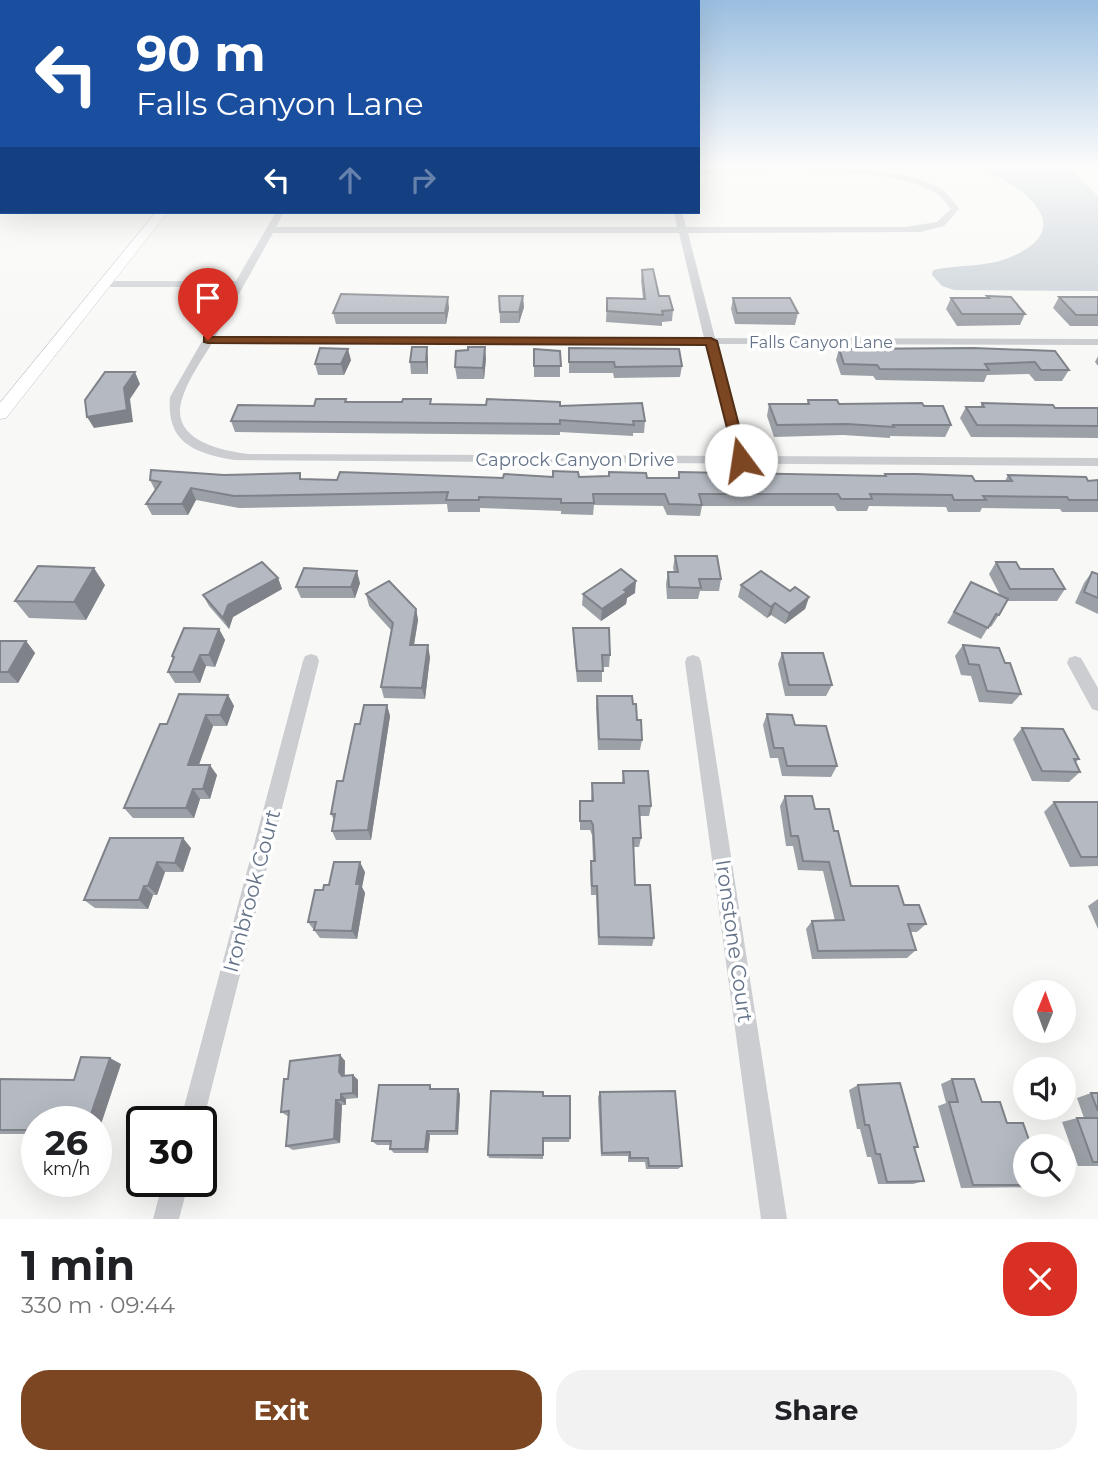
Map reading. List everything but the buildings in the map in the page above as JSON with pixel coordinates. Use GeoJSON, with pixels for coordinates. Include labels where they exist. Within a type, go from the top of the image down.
{"type":"FeatureCollection","features":[{"type":"Feature","properties":{"kind":"main road"},"geometry":{"type":"LineString","coordinates":[[0,414],[152,224]]}},
{"type":"Feature","properties":{"kind":"street"},"geometry":{"type":"LineString","coordinates":[[208,340],[273,224]]}},
{"type":"Feature","properties":{"kind":"street"},"geometry":{"type":"LineString","coordinates":[[681,224],[741,460]]}},
{"type":"Feature","properties":{"kind":"street"},"geometry":{"type":"LineString","coordinates":[[270,230],[918,230],[941,224]]}},
{"type":"Feature","properties":{"kind":"street"},"geometry":{"type":"LineString","coordinates":[[108,279],[242,279]]}},
{"type":"Feature","properties":{"kind":"street","name":"Falls Canyon Lane"},"geometry":{"type":"LineString","coordinates":[[208,340],[1098,342]]}},
{"type":"Feature","properties":{"kind":"street","name":"Caprock Canyon Drive"},"geometry":{"type":"LineString","coordinates":[[208,340],[176,397],[173,410],[175,422],[184,436],[200,447],[220,455],[248,458],[1098,462]]}},
{"type":"Feature","properties":{"kind":"street","name":"Ironbrook Court"},"geometry":{"type":"LineString","coordinates":[[196,1106],[311,661]]}},
{"type":"Feature","properties":{"kind":"street","name":"Ironstone Court"},"geometry":{"type":"LineString","coordinates":[[693,662],[774,1219]]}},
{"type":"Feature","properties":{"kind":"street"},"geometry":{"type":"LineString","coordinates":[[1075,663],[1098,704]]}},
{"type":"Feature","properties":{"kind":"street"},"geometry":{"type":"LineString","coordinates":[[166,1219],[172,1197]]}},
{"type":"Feature","properties":{"kind":"shaded area"},"geometry":{"type":"Polygon","coordinates":[[[1042,224],[1098,224],[1098,291],[954,290],[942,286],[932,275],[933,270],[984,264],[1013,256],[1033,244],[1042,231],[1042,224]]]}},
{"type":"Feature","properties":{"kind":"route"},"geometry":{"type":"LineString","coordinates":[[208,340],[711,341],[741,460]]}}]}
